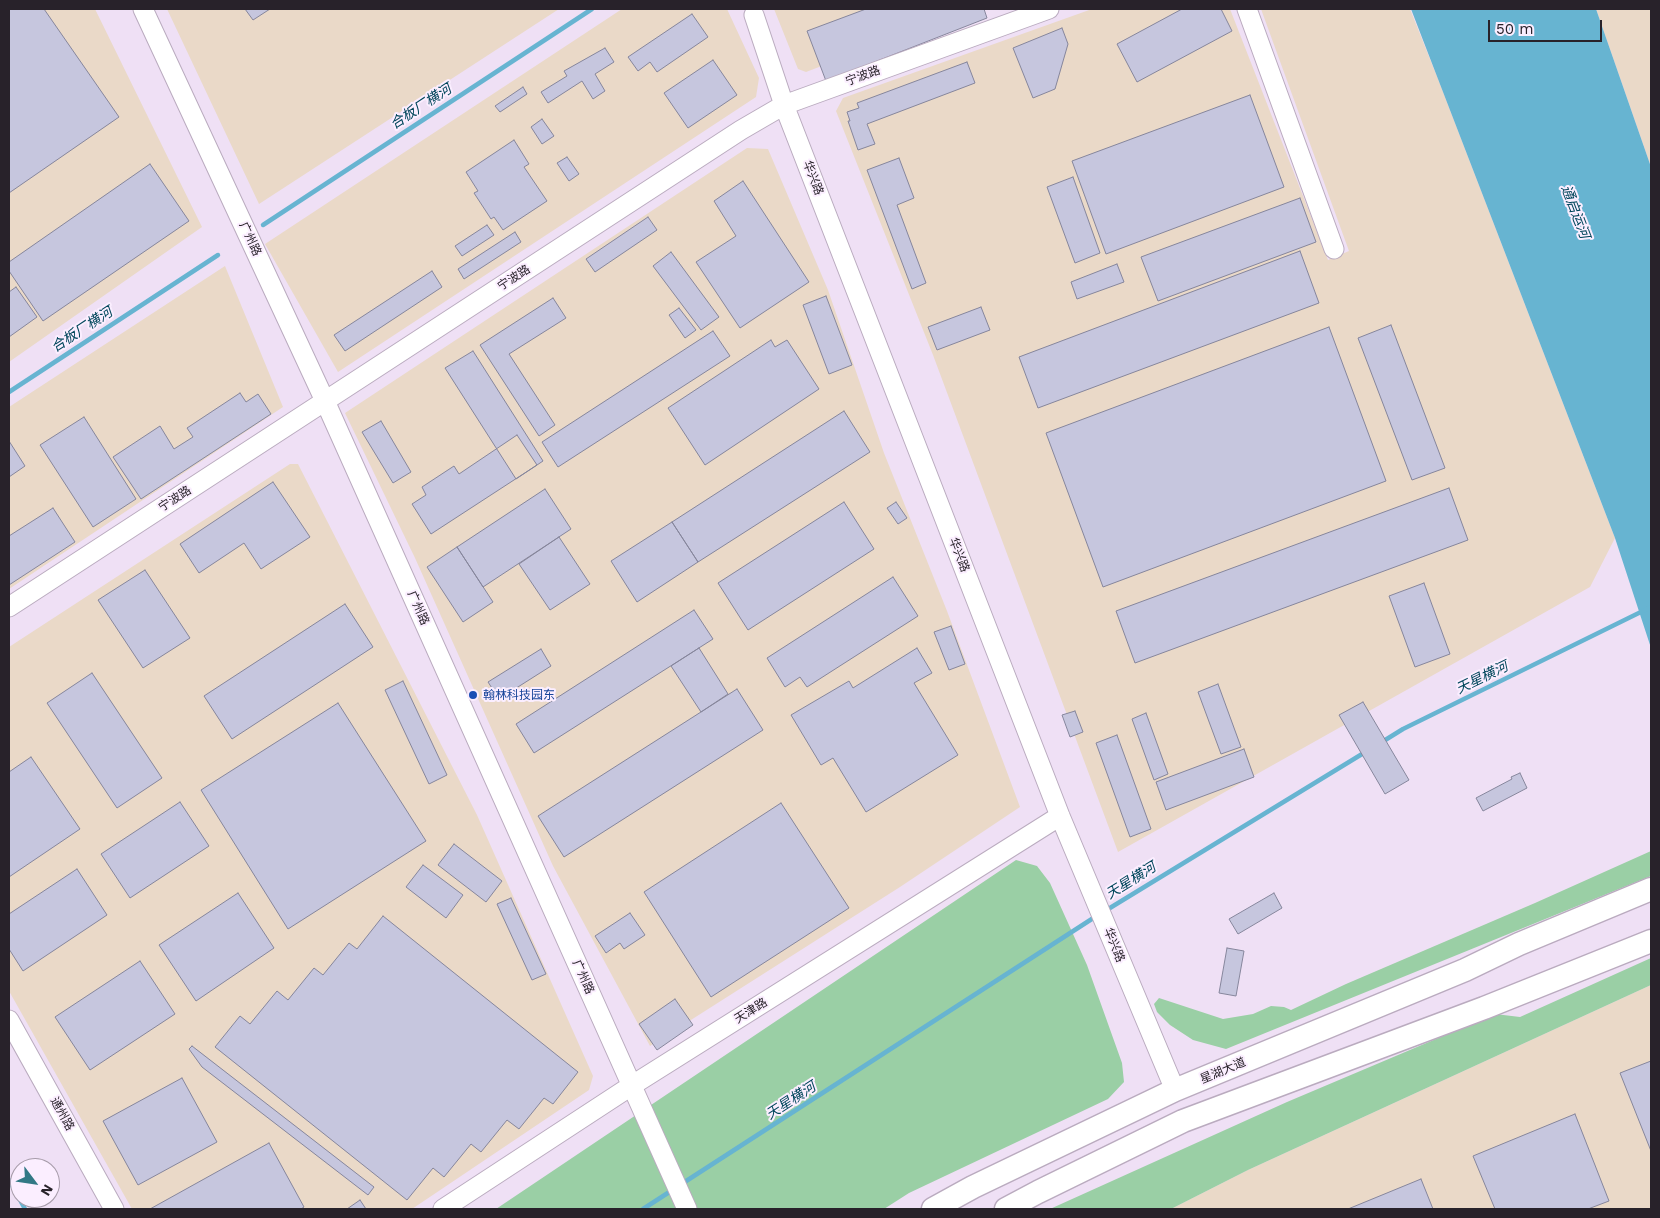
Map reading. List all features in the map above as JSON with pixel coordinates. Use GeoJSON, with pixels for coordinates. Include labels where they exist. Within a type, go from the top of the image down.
{"type":"FeatureCollection","features":[{"type":"Feature","properties":{"kind":"main road","name":"星湖大道"},"geometry":{"type":"LineString","coordinates":[[933,1209],[974,1187],[1176,1090],[1466,970],[1519,944],[1651,889]]}},
{"type":"Feature","properties":{"kind":"main road"},"geometry":{"type":"LineString","coordinates":[[1006,1209],[1184,1121],[1539,987],[1651,941]]}},
{"type":"Feature","properties":{"kind":"street","name":"广州路"},"geometry":{"type":"LineString","coordinates":[[143,9],[325,401],[687,1209]]}},
{"type":"Feature","properties":{"kind":"street","name":"宁波路"},"geometry":{"type":"LineString","coordinates":[[9,607],[741,130],[784,105],[1049,9]]}},
{"type":"Feature","properties":{"kind":"street"},"geometry":{"type":"LineString","coordinates":[[1246,9],[1334,249]]}},
{"type":"Feature","properties":{"kind":"street","name":"华兴路"},"geometry":{"type":"LineString","coordinates":[[754,15],[784,105],[1060,816],[1176,1090]]}},
{"type":"Feature","properties":{"kind":"street","name":"天津路"},"geometry":{"type":"LineString","coordinates":[[443,1209],[631,1086],[1060,816]]}},
{"type":"Feature","properties":{"kind":"street","name":"通州路"},"geometry":{"type":"LineString","coordinates":[[11,1027],[114,1209]]}},
{"type":"Feature","properties":{"kind":"shaded area"},"geometry":{"type":"Polygon","coordinates":[[[9,9],[95,9],[202,227],[9,362],[9,9]]]}},
{"type":"Feature","properties":{"kind":"shaded area"},"geometry":{"type":"Polygon","coordinates":[[[167,9],[559,9],[259,204],[167,9]]]}},
{"type":"Feature","properties":{"kind":"shaded area"},"geometry":{"type":"Polygon","coordinates":[[[622,9],[727,9],[759,78],[756,97],[338,372],[265,244],[622,9]]]}},
{"type":"Feature","properties":{"kind":"shaded area"},"geometry":{"type":"Polygon","coordinates":[[[774,9],[971,9],[806,72],[798,69],[774,9]]]}},
{"type":"Feature","properties":{"kind":"shaded area"},"geometry":{"type":"Polygon","coordinates":[[[1092,9],[1230,9],[1328,260],[1349,251],[1261,9],[1410,9],[1615,538],[1590,587],[1118,852],[933,355],[836,111],[843,98],[1092,9]]]}},
{"type":"Feature","properties":{"kind":"shaded area"},"geometry":{"type":"Polygon","coordinates":[[[1596,9],[1651,9],[1651,167],[1596,9]]]}},
{"type":"Feature","properties":{"kind":"shaded area"},"geometry":{"type":"Polygon","coordinates":[[[747,148],[768,149],[828,290],[884,453],[947,611],[1020,807],[900,887],[650,1046],[553,866],[415,558],[345,413],[747,148]]]}},
{"type":"Feature","properties":{"kind":"shaded area"},"geometry":{"type":"Polygon","coordinates":[[[225,266],[283,407],[9,589],[9,407],[225,266]]]}},
{"type":"Feature","properties":{"kind":"shaded area"},"geometry":{"type":"Polygon","coordinates":[[[290,464],[298,464],[477,815],[593,1076],[589,1090],[412,1209],[132,1209],[9,991],[9,647],[290,464]]]}},
{"type":"Feature","properties":{"kind":"shaded area"},"geometry":{"type":"Polygon","coordinates":[[[1651,985],[1651,1209],[1171,1209],[1248,1170],[1651,985]]]}},
{"type":"Feature","properties":{"kind":"green space"},"geometry":{"type":"Polygon","coordinates":[[[1651,851],[1651,876],[1226,1049],[1193,1040],[1170,1025],[1157,1012],[1154,1004],[1159,998],[1223,1019],[1253,1014],[1271,1006],[1284,1007],[1291,1010],[1346,984],[1651,851]]]}},
{"type":"Feature","properties":{"kind":"green space"},"geometry":{"type":"Polygon","coordinates":[[[1016,860],[1037,866],[1050,883],[1087,965],[1122,1063],[1124,1082],[1108,1099],[909,1193],[884,1209],[496,1209],[1016,860]]]}},
{"type":"Feature","properties":{"kind":"green space"},"geometry":{"type":"Polygon","coordinates":[[[1651,958],[1651,985],[1248,1170],[1171,1209],[1050,1209],[1287,1102],[1495,1014],[1520,1017],[1651,958]]]}},
{"type":"Feature","properties":{"kind":"water","name":"通启运河"},"geometry":{"type":"Polygon","coordinates":[[[1411,9],[1596,9],[1651,167],[1651,648],[1615,538],[1411,9]]]}},
{"type":"Feature","properties":{"kind":"building"},"geometry":{"type":"Polygon","coordinates":[[[9,9],[44,9],[119,117],[9,193],[9,9]]]}},
{"type":"Feature","properties":{"kind":"building"},"geometry":{"type":"Polygon","coordinates":[[[245,9],[270,9],[253,20],[245,9]]]}},
{"type":"Feature","properties":{"kind":"building"},"geometry":{"type":"Polygon","coordinates":[[[866,9],[984,9],[987,18],[826,81],[807,31],[866,9]]]}},
{"type":"Feature","properties":{"kind":"building"},"geometry":{"type":"Polygon","coordinates":[[[1182,9],[1221,9],[1232,31],[1137,82],[1117,44],[1182,9]]]}},
{"type":"Feature","properties":{"kind":"building"},"geometry":{"type":"Polygon","coordinates":[[[692,14],[708,37],[657,72],[650,62],[638,71],[628,57],[692,14]]]}},
{"type":"Feature","properties":{"kind":"building"},"geometry":{"type":"Polygon","coordinates":[[[1062,28],[1068,44],[1055,89],[1033,98],[1013,48],[1062,28]]]}},
{"type":"Feature","properties":{"kind":"building"},"geometry":{"type":"Polygon","coordinates":[[[605,48],[614,62],[595,74],[605,91],[593,99],[582,81],[548,103],[541,92],[567,76],[564,71],[605,48]]]}},
{"type":"Feature","properties":{"kind":"building"},"geometry":{"type":"Polygon","coordinates":[[[713,60],[737,95],[688,128],[664,93],[713,60]]]}},
{"type":"Feature","properties":{"kind":"building"},"geometry":{"type":"Polygon","coordinates":[[[967,62],[975,83],[867,124],[875,144],[858,150],[848,121],[850,121],[847,112],[859,108],[857,103],[967,62]]]}},
{"type":"Feature","properties":{"kind":"building"},"geometry":{"type":"Polygon","coordinates":[[[523,87],[527,94],[500,112],[495,106],[523,87]]]}},
{"type":"Feature","properties":{"kind":"building"},"geometry":{"type":"Polygon","coordinates":[[[1250,95],[1284,187],[1106,254],[1072,161],[1250,95]]]}},
{"type":"Feature","properties":{"kind":"building"},"geometry":{"type":"Polygon","coordinates":[[[542,119],[554,136],[542,144],[531,127],[542,119]]]}},
{"type":"Feature","properties":{"kind":"building"},"geometry":{"type":"Polygon","coordinates":[[[514,140],[529,164],[524,167],[547,201],[503,230],[494,217],[491,219],[474,193],[478,191],[466,172],[514,140]]]}},
{"type":"Feature","properties":{"kind":"building"},"geometry":{"type":"Polygon","coordinates":[[[567,157],[579,174],[569,181],[557,163],[567,157]]]}},
{"type":"Feature","properties":{"kind":"building"},"geometry":{"type":"Polygon","coordinates":[[[899,158],[914,198],[897,205],[926,283],[912,289],[867,170],[899,158]]]}},
{"type":"Feature","properties":{"kind":"building"},"geometry":{"type":"Polygon","coordinates":[[[150,164],[189,221],[43,321],[9,271],[9,262],[150,164]]]}},
{"type":"Feature","properties":{"kind":"building"},"geometry":{"type":"Polygon","coordinates":[[[1073,177],[1100,253],[1075,263],[1047,187],[1073,177]]]}},
{"type":"Feature","properties":{"kind":"building"},"geometry":{"type":"Polygon","coordinates":[[[743,181],[809,282],[740,328],[696,262],[736,236],[714,201],[743,181]]]}},
{"type":"Feature","properties":{"kind":"building"},"geometry":{"type":"Polygon","coordinates":[[[1300,198],[1316,242],[1158,301],[1141,257],[1300,198]]]}},
{"type":"Feature","properties":{"kind":"building"},"geometry":{"type":"Polygon","coordinates":[[[648,217],[657,230],[595,272],[586,259],[648,217]]]}},
{"type":"Feature","properties":{"kind":"building"},"geometry":{"type":"Polygon","coordinates":[[[487,225],[494,235],[462,256],[455,246],[487,225]]]}},
{"type":"Feature","properties":{"kind":"building"},"geometry":{"type":"Polygon","coordinates":[[[515,232],[521,242],[464,279],[458,269],[515,232]]]}},
{"type":"Feature","properties":{"kind":"building"},"geometry":{"type":"Polygon","coordinates":[[[1300,251],[1319,303],[1038,408],[1019,357],[1300,251]]]}},
{"type":"Feature","properties":{"kind":"building"},"geometry":{"type":"Polygon","coordinates":[[[671,252],[719,317],[701,330],[653,266],[671,252]]]}},
{"type":"Feature","properties":{"kind":"building"},"geometry":{"type":"Polygon","coordinates":[[[1117,264],[1124,282],[1077,299],[1071,282],[1117,264]]]}},
{"type":"Feature","properties":{"kind":"building"},"geometry":{"type":"Polygon","coordinates":[[[432,271],[442,287],[345,351],[334,335],[432,271]]]}},
{"type":"Feature","properties":{"kind":"building"},"geometry":{"type":"Polygon","coordinates":[[[16,287],[37,317],[9,337],[9,292],[16,287]]]}},
{"type":"Feature","properties":{"kind":"building"},"geometry":{"type":"Polygon","coordinates":[[[826,296],[852,365],[829,374],[803,305],[826,296]]]}},
{"type":"Feature","properties":{"kind":"building"},"geometry":{"type":"Polygon","coordinates":[[[553,298],[566,318],[509,354],[555,425],[539,436],[480,345],[553,298]]]}},
{"type":"Feature","properties":{"kind":"building"},"geometry":{"type":"Polygon","coordinates":[[[981,307],[990,330],[937,350],[928,327],[981,307]]]}},
{"type":"Feature","properties":{"kind":"building"},"geometry":{"type":"Polygon","coordinates":[[[679,308],[696,330],[685,338],[669,315],[679,308]]]}},
{"type":"Feature","properties":{"kind":"building"},"geometry":{"type":"Polygon","coordinates":[[[1391,325],[1445,468],[1412,480],[1358,338],[1391,325]]]}},
{"type":"Feature","properties":{"kind":"building"},"geometry":{"type":"Polygon","coordinates":[[[1329,327],[1386,481],[1103,587],[1046,433],[1329,327]]]}},
{"type":"Feature","properties":{"kind":"building"},"geometry":{"type":"Polygon","coordinates":[[[713,331],[730,356],[558,467],[542,442],[713,331]]]}},
{"type":"Feature","properties":{"kind":"building"},"geometry":{"type":"Polygon","coordinates":[[[771,340],[775,347],[787,340],[819,389],[705,465],[668,408],[771,340]]]}},
{"type":"Feature","properties":{"kind":"building"},"geometry":{"type":"Polygon","coordinates":[[[473,351],[543,461],[516,479],[445,368],[473,351]]]}},
{"type":"Feature","properties":{"kind":"building"},"geometry":{"type":"Polygon","coordinates":[[[240,393],[246,402],[258,394],[271,414],[141,499],[113,457],[160,426],[174,449],[193,437],[187,428],[240,393]]]}},
{"type":"Feature","properties":{"kind":"building"},"geometry":{"type":"Polygon","coordinates":[[[844,411],[870,452],[698,562],[672,522],[844,411]]]}},
{"type":"Feature","properties":{"kind":"building"},"geometry":{"type":"Polygon","coordinates":[[[84,417],[136,499],[93,527],[40,445],[84,417]]]}},
{"type":"Feature","properties":{"kind":"building"},"geometry":{"type":"Polygon","coordinates":[[[381,421],[411,472],[393,483],[362,432],[381,421]]]}},
{"type":"Feature","properties":{"kind":"building"},"geometry":{"type":"Polygon","coordinates":[[[517,435],[537,465],[431,534],[412,504],[426,495],[422,487],[454,466],[459,474],[517,435]]]}},
{"type":"Feature","properties":{"kind":"building"},"geometry":{"type":"Polygon","coordinates":[[[9,441],[25,466],[9,477],[9,441]]]}},
{"type":"Feature","properties":{"kind":"building"},"geometry":{"type":"Polygon","coordinates":[[[273,482],[310,537],[261,569],[244,543],[199,573],[180,544],[273,482]]]}},
{"type":"Feature","properties":{"kind":"building"},"geometry":{"type":"Polygon","coordinates":[[[1449,488],[1468,540],[1135,663],[1116,611],[1449,488]]]}},
{"type":"Feature","properties":{"kind":"building"},"geometry":{"type":"Polygon","coordinates":[[[545,489],[571,529],[483,587],[457,547],[545,489]]]}},
{"type":"Feature","properties":{"kind":"building"},"geometry":{"type":"Polygon","coordinates":[[[844,502],[874,549],[748,630],[718,583],[844,502]]]}},
{"type":"Feature","properties":{"kind":"building"},"geometry":{"type":"Polygon","coordinates":[[[896,502],[907,518],[898,524],[887,508],[896,502]]]}},
{"type":"Feature","properties":{"kind":"building"},"geometry":{"type":"Polygon","coordinates":[[[53,508],[75,542],[9,585],[9,536],[53,508]]]}},
{"type":"Feature","properties":{"kind":"building"},"geometry":{"type":"Polygon","coordinates":[[[672,522],[698,562],[637,602],[611,561],[672,522]]]}},
{"type":"Feature","properties":{"kind":"building"},"geometry":{"type":"Polygon","coordinates":[[[559,537],[590,584],[550,610],[519,564],[559,537]]]}},
{"type":"Feature","properties":{"kind":"building"},"geometry":{"type":"Polygon","coordinates":[[[457,547],[493,602],[463,622],[427,567],[457,547]]]}},
{"type":"Feature","properties":{"kind":"building"},"geometry":{"type":"Polygon","coordinates":[[[145,570],[190,638],[143,668],[98,600],[145,570]]]}},
{"type":"Feature","properties":{"kind":"building"},"geometry":{"type":"Polygon","coordinates":[[[893,577],[918,616],[807,687],[800,677],[785,687],[767,658],[893,577]]]}},
{"type":"Feature","properties":{"kind":"building"},"geometry":{"type":"Polygon","coordinates":[[[1424,583],[1450,654],[1415,667],[1389,596],[1424,583]]]}},
{"type":"Feature","properties":{"kind":"building"},"geometry":{"type":"Polygon","coordinates":[[[345,604],[373,647],[232,739],[204,696],[345,604]]]}},
{"type":"Feature","properties":{"kind":"building"},"geometry":{"type":"Polygon","coordinates":[[[694,610],[713,639],[534,753],[516,724],[694,610]]]}},
{"type":"Feature","properties":{"kind":"building"},"geometry":{"type":"Polygon","coordinates":[[[951,626],[965,664],[949,670],[934,632],[951,626]]]}},
{"type":"Feature","properties":{"kind":"building"},"geometry":{"type":"Polygon","coordinates":[[[699,648],[728,694],[701,712],[671,666],[699,648]]]}},
{"type":"Feature","properties":{"kind":"building"},"geometry":{"type":"Polygon","coordinates":[[[917,648],[932,673],[914,683],[958,755],[866,812],[833,758],[821,765],[791,715],[849,681],[853,688],[917,648]]]}},
{"type":"Feature","properties":{"kind":"building"},"geometry":{"type":"Polygon","coordinates":[[[541,649],[551,666],[499,699],[488,682],[541,649]]]}},
{"type":"Feature","properties":{"kind":"building"},"geometry":{"type":"Polygon","coordinates":[[[92,673],[162,778],[117,808],[47,703],[92,673]]]}},
{"type":"Feature","properties":{"kind":"building"},"geometry":{"type":"Polygon","coordinates":[[[403,681],[447,775],[429,784],[385,690],[403,681]]]}},
{"type":"Feature","properties":{"kind":"building"},"geometry":{"type":"Polygon","coordinates":[[[1218,684],[1241,747],[1221,754],[1198,692],[1218,684]]]}},
{"type":"Feature","properties":{"kind":"building"},"geometry":{"type":"Polygon","coordinates":[[[737,689],[763,730],[564,857],[538,816],[737,689]]]}},
{"type":"Feature","properties":{"kind":"building"},"geometry":{"type":"Polygon","coordinates":[[[1363,702],[1409,780],[1385,794],[1339,715],[1363,702]]]}},
{"type":"Feature","properties":{"kind":"building"},"geometry":{"type":"Polygon","coordinates":[[[338,703],[426,841],[288,929],[201,790],[338,703]]]}},
{"type":"Feature","properties":{"kind":"building"},"geometry":{"type":"Polygon","coordinates":[[[1075,711],[1083,732],[1070,737],[1062,715],[1075,711]]]}},
{"type":"Feature","properties":{"kind":"building"},"geometry":{"type":"Polygon","coordinates":[[[1146,713],[1168,774],[1154,780],[1132,719],[1146,713]]]}},
{"type":"Feature","properties":{"kind":"building"},"geometry":{"type":"Polygon","coordinates":[[[1117,735],[1151,829],[1130,837],[1096,743],[1117,735]]]}},
{"type":"Feature","properties":{"kind":"building"},"geometry":{"type":"Polygon","coordinates":[[[1244,749],[1254,777],[1166,810],[1156,782],[1244,749]]]}},
{"type":"Feature","properties":{"kind":"building"},"geometry":{"type":"Polygon","coordinates":[[[31,757],[80,829],[9,877],[9,772],[31,757]]]}},
{"type":"Feature","properties":{"kind":"building"},"geometry":{"type":"Polygon","coordinates":[[[1520,773],[1527,788],[1483,811],[1476,798],[1520,773]]]}},
{"type":"Feature","properties":{"kind":"building"},"geometry":{"type":"Polygon","coordinates":[[[180,802],[209,846],[130,898],[101,854],[180,802]]]}},
{"type":"Feature","properties":{"kind":"building"},"geometry":{"type":"Polygon","coordinates":[[[781,803],[849,908],[711,997],[644,892],[781,803]]]}},
{"type":"Feature","properties":{"kind":"building"},"geometry":{"type":"Polygon","coordinates":[[[454,844],[502,881],[486,902],[438,865],[454,844]]]}},
{"type":"Feature","properties":{"kind":"building"},"geometry":{"type":"Polygon","coordinates":[[[423,865],[463,895],[446,918],[406,887],[423,865]]]}},
{"type":"Feature","properties":{"kind":"building"},"geometry":{"type":"Polygon","coordinates":[[[77,869],[107,915],[23,971],[9,949],[9,914],[77,869]]]}},
{"type":"Feature","properties":{"kind":"building"},"geometry":{"type":"Polygon","coordinates":[[[238,893],[274,948],[196,1001],[159,945],[238,893]]]}},
{"type":"Feature","properties":{"kind":"building"},"geometry":{"type":"Polygon","coordinates":[[[1274,893],[1282,908],[1238,934],[1229,919],[1274,893]]]}},
{"type":"Feature","properties":{"kind":"building"},"geometry":{"type":"Polygon","coordinates":[[[511,898],[546,974],[532,980],[497,904],[511,898]]]}},
{"type":"Feature","properties":{"kind":"building"},"geometry":{"type":"Polygon","coordinates":[[[630,913],[645,935],[624,949],[620,943],[606,953],[595,936],[630,913]]]}},
{"type":"Feature","properties":{"kind":"building"},"geometry":{"type":"Polygon","coordinates":[[[383,916],[578,1072],[553,1104],[544,1098],[519,1129],[507,1120],[481,1152],[471,1144],[444,1177],[433,1168],[407,1200],[215,1047],[240,1016],[250,1024],[277,991],[288,1000],[314,968],[323,975],[349,943],[357,949],[383,916]]]}},
{"type":"Feature","properties":{"kind":"building"},"geometry":{"type":"Polygon","coordinates":[[[1227,948],[1244,951],[1236,996],[1219,993],[1227,948]]]}},
{"type":"Feature","properties":{"kind":"building"},"geometry":{"type":"Polygon","coordinates":[[[140,961],[175,1014],[90,1070],[55,1017],[140,961]]]}},
{"type":"Feature","properties":{"kind":"building"},"geometry":{"type":"Polygon","coordinates":[[[675,999],[693,1025],[657,1050],[639,1024],[675,999]]]}},
{"type":"Feature","properties":{"kind":"building"},"geometry":{"type":"Polygon","coordinates":[[[192,1046],[374,1187],[368,1195],[202,1067],[189,1049],[192,1046]]]}},
{"type":"Feature","properties":{"kind":"building"},"geometry":{"type":"Polygon","coordinates":[[[1651,1061],[1651,1151],[1620,1073],[1651,1061]]]}},
{"type":"Feature","properties":{"kind":"building"},"geometry":{"type":"Polygon","coordinates":[[[182,1078],[217,1142],[138,1185],[103,1121],[182,1078]]]}},
{"type":"Feature","properties":{"kind":"building"},"geometry":{"type":"Polygon","coordinates":[[[1575,1114],[1609,1201],[1588,1209],[1495,1209],[1473,1156],[1575,1114]]]}},
{"type":"Feature","properties":{"kind":"building"},"geometry":{"type":"Polygon","coordinates":[[[269,1143],[304,1207],[301,1209],[150,1209],[269,1143]]]}},
{"type":"Feature","properties":{"kind":"building"},"geometry":{"type":"Polygon","coordinates":[[[1421,1179],[1433,1209],[1348,1209],[1421,1179]]]}},
{"type":"Feature","properties":{"kind":"building"},"geometry":{"type":"Polygon","coordinates":[[[360,1200],[366,1209],[347,1209],[360,1200]]]}},
{"type":"Feature","properties":{"kind":"waterway","name":"合板厂横河"},"geometry":{"type":"LineString","coordinates":[[263,225],[592,9]]}},
{"type":"Feature","properties":{"kind":"waterway","name":"合板厂横河"},"geometry":{"type":"LineString","coordinates":[[9,392],[218,255]]}},
{"type":"Feature","properties":{"kind":"waterway","name":"天星横河"},"geometry":{"type":"LineString","coordinates":[[1382,742],[1403,729],[1651,607]]}},
{"type":"Feature","properties":{"kind":"waterway","name":"天星横河"},"geometry":{"type":"LineString","coordinates":[[1105,911],[1367,751]]}},
{"type":"Feature","properties":{"kind":"waterway","name":"天星横河"},"geometry":{"type":"LineString","coordinates":[[680,1185],[1098,915]]}},
{"type":"Feature","properties":{"kind":"waterway"},"geometry":{"type":"LineString","coordinates":[[9,1180],[25,1209]]}},
{"type":"Feature","properties":{"kind":"waterway","name":"天星横河"},"geometry":{"type":"LineString","coordinates":[[643,1209],[674,1189]]}},
{"type":"Feature","properties":{"kind":"place","name":"翰林科技园东"},"geometry":{"type":"Point","coordinates":[473,695]}}]}
